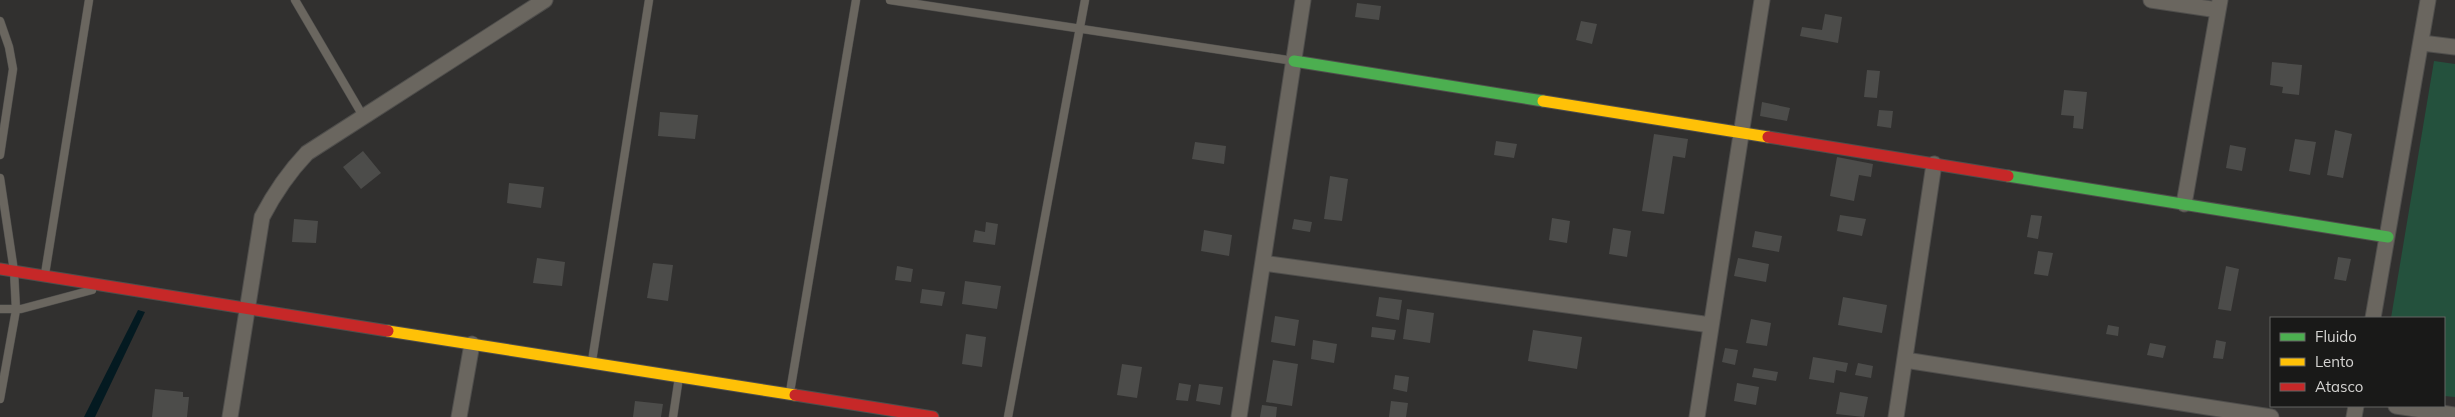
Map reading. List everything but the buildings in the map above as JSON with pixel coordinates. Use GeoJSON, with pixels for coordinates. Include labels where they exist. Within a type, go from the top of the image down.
{"type":"FeatureCollection","features":[{"type":"Feature","properties":{"kind":"street"},"geometry":{"type":"LineString","coordinates":[[230,417],[262,217],[277,188],[307,153],[546,0]]}},
{"type":"Feature","properties":{"kind":"street"},"geometry":{"type":"LineString","coordinates":[[1239,417],[1303,0]]}},
{"type":"Feature","properties":{"kind":"street"},"geometry":{"type":"LineString","coordinates":[[1697,417],[1762,0]]}},
{"type":"Feature","properties":{"kind":"street"},"geometry":{"type":"LineString","coordinates":[[2151,0],[2219,5],[2184,204]]}},
{"type":"Feature","properties":{"kind":"street"},"geometry":{"type":"LineString","coordinates":[[2372,317],[2388,237],[2428,0]]}},
{"type":"Feature","properties":{"kind":"street"},"geometry":{"type":"LineString","coordinates":[[2422,43],[2455,48]]}},
{"type":"Feature","properties":{"kind":"street"},"geometry":{"type":"LineString","coordinates":[[1294,61],[2388,237]]}},
{"type":"Feature","properties":{"kind":"street"},"geometry":{"type":"LineString","coordinates":[[1896,417],[1934,164]]}},
{"type":"Feature","properties":{"kind":"street"},"geometry":{"type":"LineString","coordinates":[[1263,263],[1711,325]]}},
{"type":"Feature","properties":{"kind":"street"},"geometry":{"type":"LineString","coordinates":[[0,269],[790,394],[881,413],[933,417]]}},
{"type":"Feature","properties":{"kind":"street"},"geometry":{"type":"LineString","coordinates":[[459,417],[472,344]]}},
{"type":"Feature","properties":{"kind":"street"},"geometry":{"type":"LineString","coordinates":[[1904,360],[2271,417]]}},
{"type":"Feature","properties":{"kind":"street"},"geometry":{"type":"LineString","coordinates":[[2403,407],[2455,415]]}},
{"type":"Feature","properties":{"kind":"lane"},"geometry":{"type":"LineString","coordinates":[[45,276],[89,0]]}},
{"type":"Feature","properties":{"kind":"lane"},"geometry":{"type":"LineString","coordinates":[[296,0],[363,116]]}},
{"type":"Feature","properties":{"kind":"lane"},"geometry":{"type":"LineString","coordinates":[[591,363],[649,0]]}},
{"type":"Feature","properties":{"kind":"lane"},"geometry":{"type":"LineString","coordinates":[[790,394],[856,0]]}},
{"type":"Feature","properties":{"kind":"lane"},"geometry":{"type":"LineString","coordinates":[[890,0],[1080,27],[1294,61]]}},
{"type":"Feature","properties":{"kind":"lane"},"geometry":{"type":"LineString","coordinates":[[1008,417],[1085,0]]}},
{"type":"Feature","properties":{"kind":"lane"},"geometry":{"type":"LineString","coordinates":[[0,21],[12,58],[13,69],[0,155]]}},
{"type":"Feature","properties":{"kind":"lane"},"geometry":{"type":"LineString","coordinates":[[0,178],[14,271],[16,310],[0,399]]}},
{"type":"Feature","properties":{"kind":"lane"},"geometry":{"type":"LineString","coordinates":[[0,309],[16,310],[108,286]]}},
{"type":"Feature","properties":{"kind":"lane"},"geometry":{"type":"LineString","coordinates":[[673,417],[679,377]]}},
{"type":"Feature","properties":{"kind":"green space"},"geometry":{"type":"Polygon","coordinates":[[[2434,61],[2455,64],[2455,397],[2445,396],[2445,317],[2391,317],[2434,61]]]}},
{"type":"Feature","properties":{"kind":"water"},"geometry":{"type":"Polygon","coordinates":[[[138,310],[145,312],[95,417],[84,417],[138,310]]]}},
{"type":"Feature","properties":{"kind":"traffic: fast"},"geometry":{"type":"LineString","coordinates":[[1294,61],[1543,101]]}},
{"type":"Feature","properties":{"kind":"traffic: fast"},"geometry":{"type":"LineString","coordinates":[[2008,176],[2388,237]]}},
{"type":"Feature","properties":{"kind":"traffic: slow"},"geometry":{"type":"LineString","coordinates":[[1543,101],[1768,137]]}},
{"type":"Feature","properties":{"kind":"traffic: slow"},"geometry":{"type":"LineString","coordinates":[[388,331],[795,395]]}},
{"type":"Feature","properties":{"kind":"traffic: jam"},"geometry":{"type":"LineString","coordinates":[[1768,137],[2008,176]]}},
{"type":"Feature","properties":{"kind":"traffic: jam"},"geometry":{"type":"LineString","coordinates":[[0,269],[388,331]]}},
{"type":"Feature","properties":{"kind":"traffic: jam"},"geometry":{"type":"LineString","coordinates":[[795,395],[933,417]]}}]}
